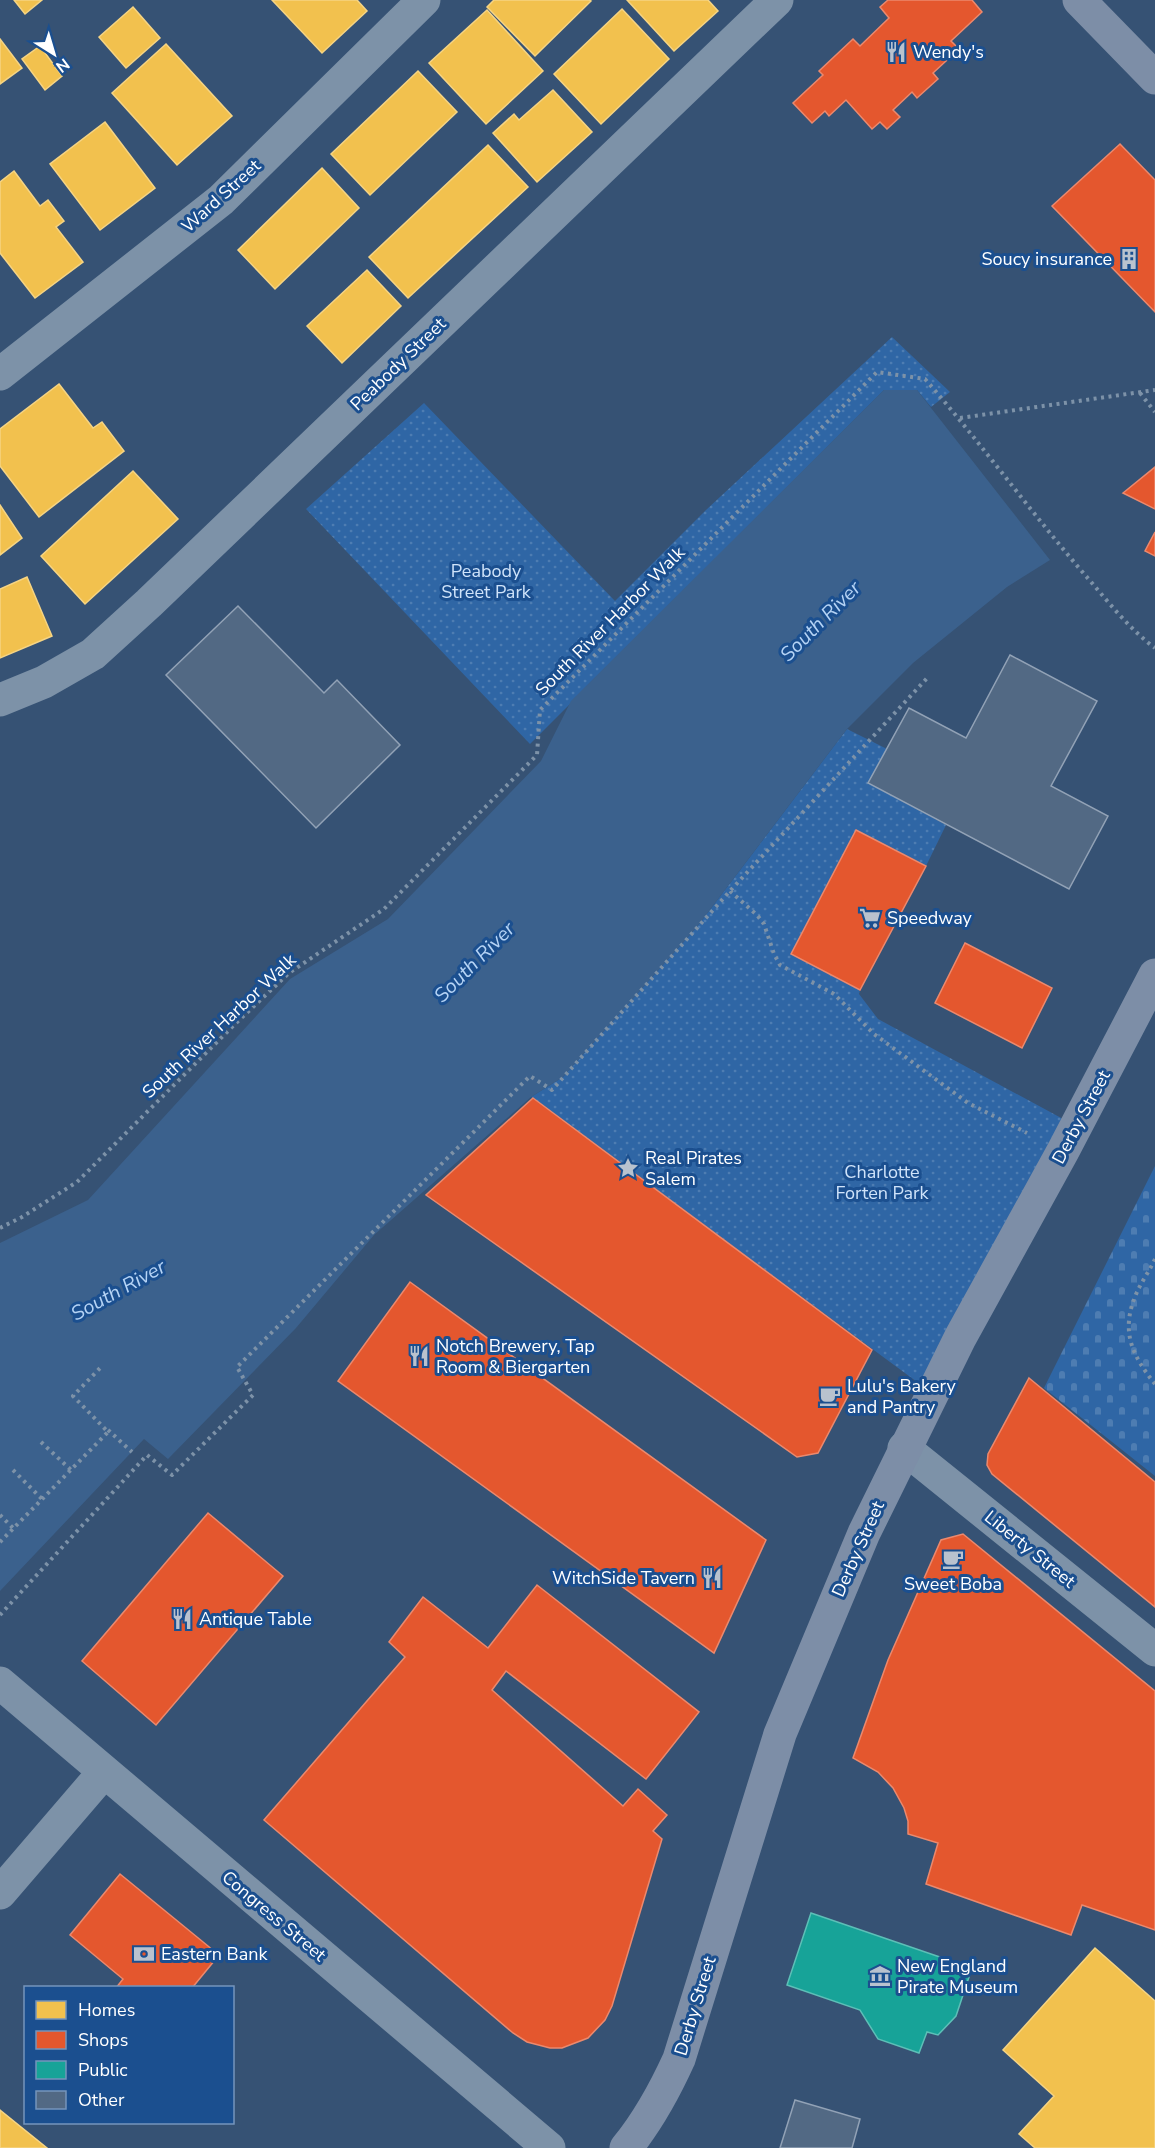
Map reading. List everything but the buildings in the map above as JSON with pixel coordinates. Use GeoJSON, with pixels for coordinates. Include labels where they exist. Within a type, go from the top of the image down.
{"type":"FeatureCollection","features":[{"type":"Feature","properties":{"kind":"main road"},"geometry":{"type":"LineString","coordinates":[[1079,0],[1155,78]]}},
{"type":"Feature","properties":{"kind":"main road","name":"Derby Street"},"geometry":{"type":"LineString","coordinates":[[626,2148],[644,2126],[679,2060],[780,1734],[864,1533],[960,1338],[1063,1151],[1155,975]]}},
{"type":"Feature","properties":{"kind":"street","name":"Ward Street"},"geometry":{"type":"LineString","coordinates":[[0,374],[221,200],[424,0]]}},
{"type":"Feature","properties":{"kind":"street","name":"Peabody Street"},"geometry":{"type":"LineString","coordinates":[[0,700],[44,682],[93,654],[165,588],[777,0]]}},
{"type":"Feature","properties":{"kind":"street","name":"Liberty Street"},"geometry":{"type":"LineString","coordinates":[[904,1448],[1155,1650]]}},
{"type":"Feature","properties":{"kind":"street","name":"Congress Street"},"geometry":{"type":"LineString","coordinates":[[0,1683],[549,2148]]}},
{"type":"Feature","properties":{"kind":"street"},"geometry":{"type":"LineString","coordinates":[[0,1893],[104,1772]]}},
{"type":"Feature","properties":{"kind":"path","name":"South River Harbor Walk"},"geometry":{"type":"LineString","coordinates":[[0,1228],[22,1217],[77,1182],[289,973],[384,909],[537,755],[540,710],[877,372],[925,379],[1116,611],[1155,648]]}},
{"type":"Feature","properties":{"kind":"path"},"geometry":{"type":"LineString","coordinates":[[959,418],[1155,390]]}},
{"type":"Feature","properties":{"kind":"path"},"geometry":{"type":"LineString","coordinates":[[1140,393],[1155,412]]}},
{"type":"Feature","properties":{"kind":"path"},"geometry":{"type":"LineString","coordinates":[[0,1615],[147,1455],[172,1475],[253,1395],[237,1367],[530,1076],[552,1090],[730,891],[929,676]]}},
{"type":"Feature","properties":{"kind":"path"},"geometry":{"type":"LineString","coordinates":[[730,891],[758,915],[764,924],[780,965],[834,994],[874,1034],[968,1103],[1063,1151]]}},
{"type":"Feature","properties":{"kind":"path"},"geometry":{"type":"LineString","coordinates":[[1155,1259],[1137,1292],[1130,1314],[1130,1344],[1140,1365],[1155,1384]]}},
{"type":"Feature","properties":{"kind":"path"},"geometry":{"type":"LineString","coordinates":[[0,1542],[108,1432],[73,1396],[103,1365]]}},
{"type":"Feature","properties":{"kind":"path"},"geometry":{"type":"LineString","coordinates":[[84,1407],[132,1452]]}},
{"type":"Feature","properties":{"kind":"path"},"geometry":{"type":"LineString","coordinates":[[41,1442],[71,1470]]}},
{"type":"Feature","properties":{"kind":"path"},"geometry":{"type":"LineString","coordinates":[[13,1470],[42,1499]]}},
{"type":"Feature","properties":{"kind":"path"},"geometry":{"type":"LineString","coordinates":[[0,1515],[13,1528]]}},
{"type":"Feature","properties":{"kind":"green space","name":"Peabody Street Park"},"geometry":{"type":"Polygon","coordinates":[[[892,337],[950,392],[931,407],[917,390],[884,390],[530,744],[306,509],[424,403],[615,601],[706,510],[892,337]]]}},
{"type":"Feature","properties":{"kind":"green space","name":"Charlotte Forten Park"},"geometry":{"type":"Polygon","coordinates":[[[847,729],[887,749],[868,783],[946,825],[926,866],[856,830],[791,954],[860,990],[859,994],[878,1019],[1076,1126],[932,1393],[531,1097],[563,1077],[696,928],[847,729]]]}},
{"type":"Feature","properties":{"kind":"green space"},"geometry":{"type":"Polygon","coordinates":[[[1155,1166],[1155,1476],[1044,1388],[1155,1166]]]}},
{"type":"Feature","properties":{"kind":"water","name":"South River"},"geometry":{"type":"Polygon","coordinates":[[[884,390],[917,390],[1050,560],[1007,587],[913,663],[847,729],[696,928],[563,1077],[531,1097],[374,1235],[296,1328],[168,1459],[144,1439],[0,1591],[0,1243],[88,1200],[290,979],[388,919],[541,761],[571,701],[884,390]]]}},
{"type":"Feature","properties":{"kind":"place","name":"Wendy's"},"geometry":{"type":"Point","coordinates":[896,52]}},
{"type":"Feature","properties":{"kind":"place","name":"Soucy insurance"},"geometry":{"type":"Point","coordinates":[1129,259]}},
{"type":"Feature","properties":{"kind":"place","name":"Speedway"},"geometry":{"type":"Point","coordinates":[870,918]}},
{"type":"Feature","properties":{"kind":"place","name":"Real Pirates Salem"},"geometry":{"type":"Point","coordinates":[628,1168]}},
{"type":"Feature","properties":{"kind":"place","name":"Notch Brewery, Tap Room & Biergarten"},"geometry":{"type":"Point","coordinates":[419,1356]}},
{"type":"Feature","properties":{"kind":"place","name":"Lulu's Bakery and Pantry"},"geometry":{"type":"Point","coordinates":[830,1396]}},
{"type":"Feature","properties":{"kind":"place","name":"Sweet Boba"},"geometry":{"type":"Point","coordinates":[953,1559]}},
{"type":"Feature","properties":{"kind":"place","name":"WitchSide Tavern"},"geometry":{"type":"Point","coordinates":[712,1578]}},
{"type":"Feature","properties":{"kind":"place","name":"Antique Table"},"geometry":{"type":"Point","coordinates":[182,1619]}},
{"type":"Feature","properties":{"kind":"place","name":"Eastern Bank"},"geometry":{"type":"Point","coordinates":[144,1954]}},
{"type":"Feature","properties":{"kind":"place","name":"New England Pirate Museum"},"geometry":{"type":"Point","coordinates":[880,1976]}}]}
